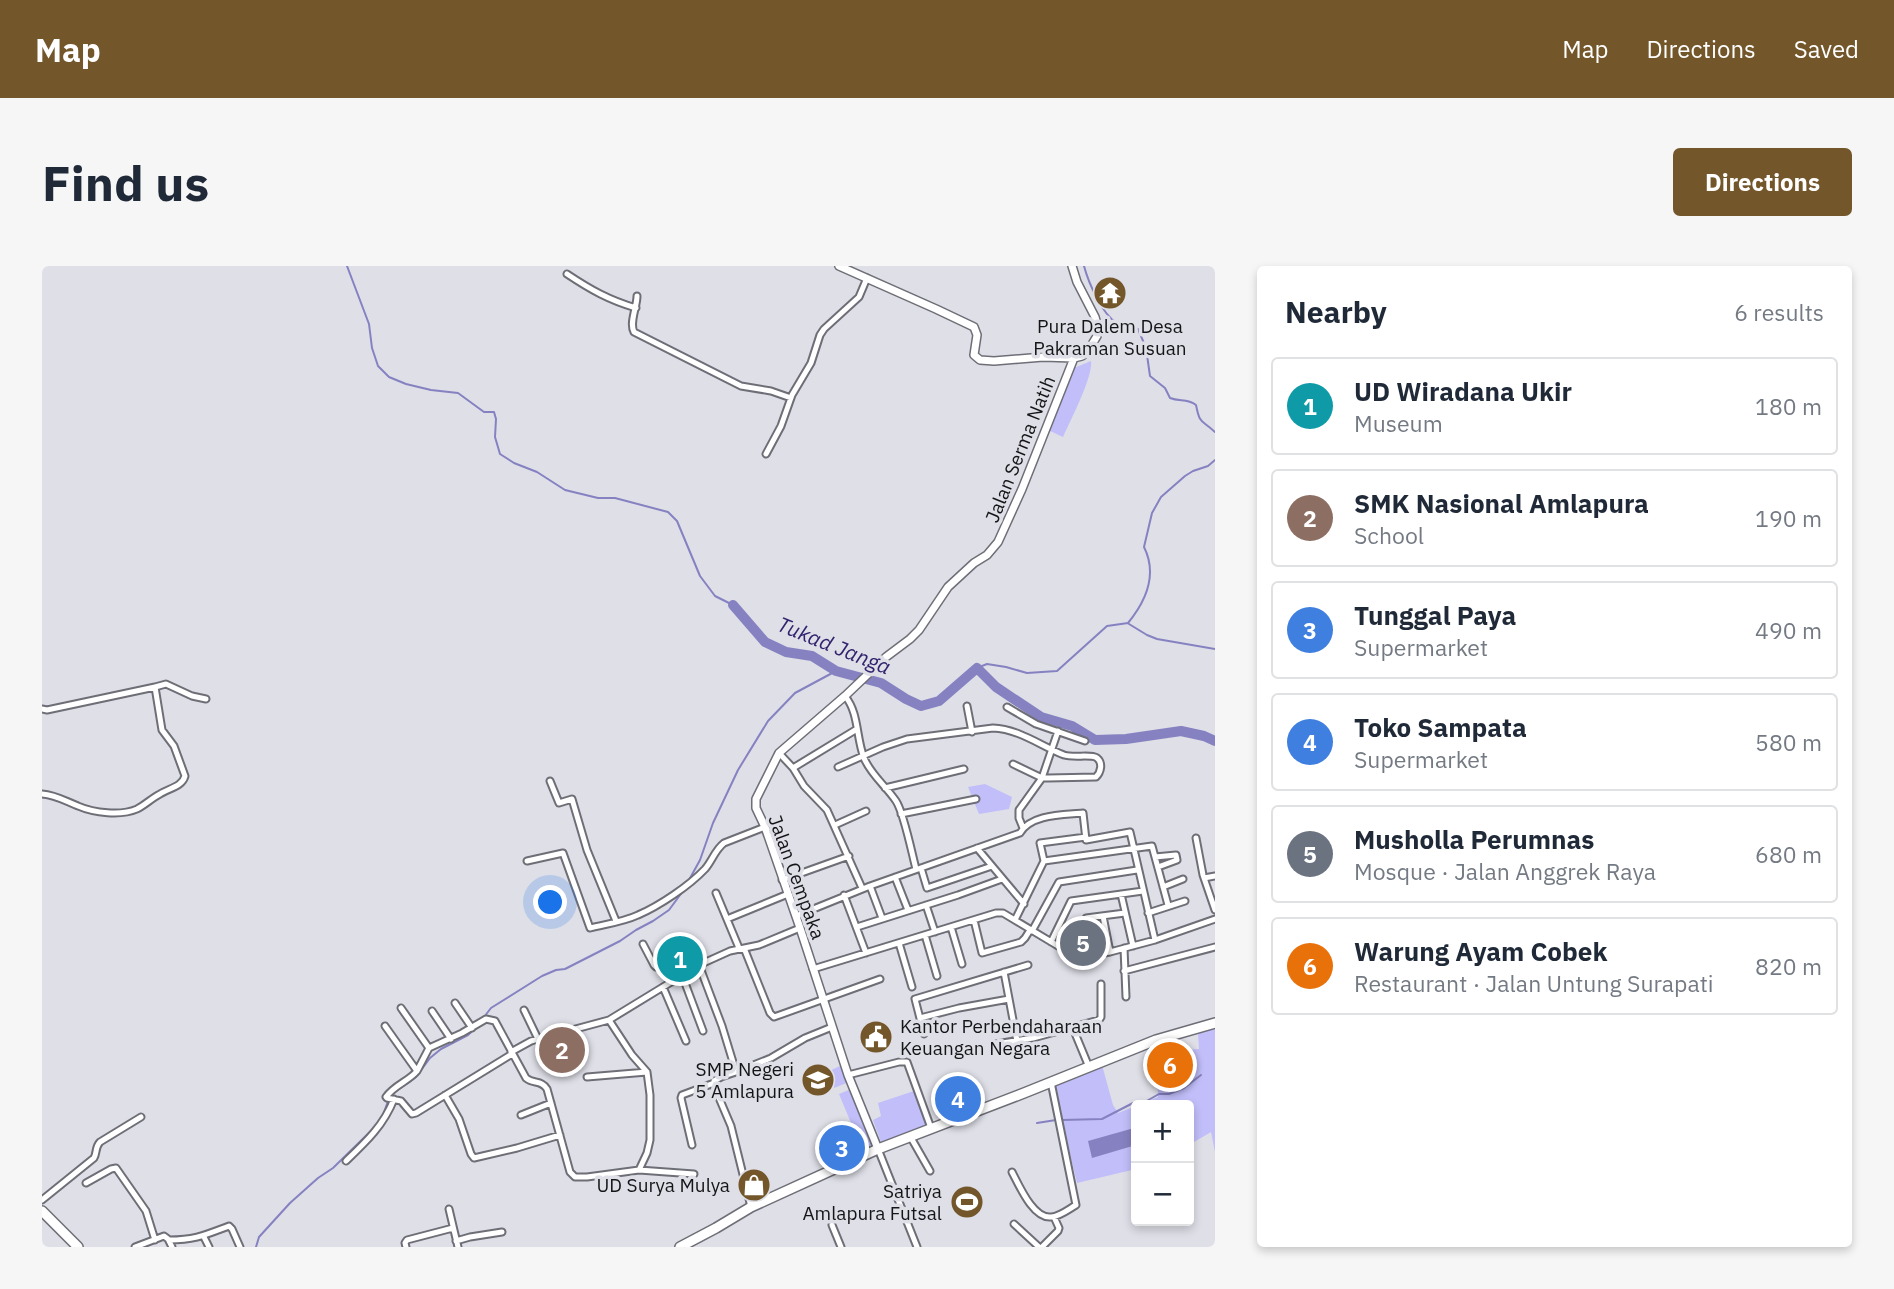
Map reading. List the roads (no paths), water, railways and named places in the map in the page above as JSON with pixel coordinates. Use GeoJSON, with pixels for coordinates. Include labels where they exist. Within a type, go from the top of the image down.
{"type":"FeatureCollection","features":[{"type":"Feature","properties":{"kind":"highway"},"geometry":{"type":"LineString","coordinates":[[680,1247],[751,1207],[878,1149],[1156,1040],[1215,1023]]}},
{"type":"Feature","properties":{"kind":"highway"},"geometry":{"type":"LineString","coordinates":[[42,1211],[78,1247]]}},
{"type":"Feature","properties":{"kind":"street"},"geometry":{"type":"LineString","coordinates":[[839,266],[974,327],[977,335],[974,355],[980,360],[1074,358]]}},
{"type":"Feature","properties":{"kind":"street","name":"Jalan Serma Natih"},"geometry":{"type":"LineString","coordinates":[[887,657],[919,630],[947,587],[987,555],[998,541],[1022,489],[1074,358],[1091,349],[1098,328],[1072,266]]}},
{"type":"Feature","properties":{"kind":"street"},"geometry":{"type":"LineString","coordinates":[[567,274],[593,292],[636,308]]}},
{"type":"Feature","properties":{"kind":"street"},"geometry":{"type":"LineString","coordinates":[[766,454],[781,426],[791,398],[811,363],[820,335],[859,297],[867,278]]}},
{"type":"Feature","properties":{"kind":"street"},"geometry":{"type":"LineString","coordinates":[[637,296],[632,327],[634,332],[741,386],[771,391],[791,398]]}},
{"type":"Feature","properties":{"kind":"street","name":"Jalan Cempaka"},"geometry":{"type":"LineString","coordinates":[[878,1149],[848,1074],[796,916],[756,808],[756,799],[779,753],[887,657]]}},
{"type":"Feature","properties":{"kind":"street"},"geometry":{"type":"LineString","coordinates":[[42,709],[166,684],[192,696],[206,698]]}},
{"type":"Feature","properties":{"kind":"street"},"geometry":{"type":"LineString","coordinates":[[42,794],[60,797],[89,809],[126,812],[143,806],[183,783],[185,776],[174,746],[162,730],[155,687]]}},
{"type":"Feature","properties":{"kind":"street"},"geometry":{"type":"LineString","coordinates":[[849,693],[863,756],[873,774],[898,804],[927,888],[992,866]]}},
{"type":"Feature","properties":{"kind":"street"},"geometry":{"type":"LineString","coordinates":[[967,706],[972,732]]}},
{"type":"Feature","properties":{"kind":"street"},"geometry":{"type":"LineString","coordinates":[[1007,707],[1036,724],[1085,741]]}},
{"type":"Feature","properties":{"kind":"street"},"geometry":{"type":"LineString","coordinates":[[838,767],[907,739],[999,728],[1072,757],[1095,757],[1099,761],[1100,773],[1096,777],[1042,778],[1013,764]]}},
{"type":"Feature","properties":{"kind":"street"},"geometry":{"type":"LineString","coordinates":[[793,768],[857,729]]}},
{"type":"Feature","properties":{"kind":"street"},"geometry":{"type":"LineString","coordinates":[[1023,828],[1018,818],[1019,810],[1042,778],[1058,731]]}},
{"type":"Feature","properties":{"kind":"street"},"geometry":{"type":"LineString","coordinates":[[779,753],[793,768],[804,786],[827,810],[863,888]]}},
{"type":"Feature","properties":{"kind":"street"},"geometry":{"type":"LineString","coordinates":[[885,788],[964,769]]}},
{"type":"Feature","properties":{"kind":"street"},"geometry":{"type":"LineString","coordinates":[[550,781],[559,803],[572,799],[587,850],[616,921]]}},
{"type":"Feature","properties":{"kind":"street"},"geometry":{"type":"LineString","coordinates":[[901,814],[976,799]]}},
{"type":"Feature","properties":{"kind":"street"},"geometry":{"type":"LineString","coordinates":[[835,825],[866,811]]}},
{"type":"Feature","properties":{"kind":"street"},"geometry":{"type":"LineString","coordinates":[[796,916],[863,888],[1020,833],[1023,828],[1039,819],[1083,813],[1086,837]]}},
{"type":"Feature","properties":{"kind":"street"},"geometry":{"type":"LineString","coordinates":[[527,861],[563,853],[590,928],[639,915],[659,904],[705,869],[724,843],[765,827]]}},
{"type":"Feature","properties":{"kind":"street"},"geometry":{"type":"LineString","coordinates":[[1015,920],[1044,861],[1041,843],[1086,837],[1087,840],[1130,832],[1132,850],[1155,940]]}},
{"type":"Feature","properties":{"kind":"street"},"geometry":{"type":"LineString","coordinates":[[1196,838],[1204,878],[1215,910]]}},
{"type":"Feature","properties":{"kind":"street"},"geometry":{"type":"LineString","coordinates":[[1044,861],[1152,846],[1168,905]]}},
{"type":"Feature","properties":{"kind":"street"},"geometry":{"type":"LineString","coordinates":[[978,848],[1024,904]]}},
{"type":"Feature","properties":{"kind":"street"},"geometry":{"type":"LineString","coordinates":[[1155,857],[1176,855],[1177,860],[1158,867]]}},
{"type":"Feature","properties":{"kind":"street"},"geometry":{"type":"LineString","coordinates":[[782,880],[849,856]]}},
{"type":"Feature","properties":{"kind":"street"},"geometry":{"type":"LineString","coordinates":[[974,920],[982,953],[1021,942],[1059,882],[1137,870]]}},
{"type":"Feature","properties":{"kind":"street"},"geometry":{"type":"LineString","coordinates":[[1204,878],[1215,876]]}},
{"type":"Feature","properties":{"kind":"street"},"geometry":{"type":"LineString","coordinates":[[895,877],[908,910]]}},
{"type":"Feature","properties":{"kind":"street"},"geometry":{"type":"LineString","coordinates":[[857,927],[1002,879]]}},
{"type":"Feature","properties":{"kind":"street"},"geometry":{"type":"LineString","coordinates":[[1163,887],[1183,879]]}},
{"type":"Feature","properties":{"kind":"street"},"geometry":{"type":"LineString","coordinates":[[870,886],[882,918]]}},
{"type":"Feature","properties":{"kind":"street"},"geometry":{"type":"LineString","coordinates":[[1051,942],[1071,901],[1143,891]]}},
{"type":"Feature","properties":{"kind":"street"},"geometry":{"type":"LineString","coordinates":[[716,893],[772,1015],[777,1017],[880,979]]}},
{"type":"Feature","properties":{"kind":"street"},"geometry":{"type":"LineString","coordinates":[[727,919],[788,894]]}},
{"type":"Feature","properties":{"kind":"street"},"geometry":{"type":"LineString","coordinates":[[1121,894],[1133,946]]}},
{"type":"Feature","properties":{"kind":"street"},"geometry":{"type":"LineString","coordinates":[[845,895],[866,953]]}},
{"type":"Feature","properties":{"kind":"street"},"geometry":{"type":"LineString","coordinates":[[1148,913],[1185,901]]}},
{"type":"Feature","properties":{"kind":"street"},"geometry":{"type":"LineString","coordinates":[[926,905],[935,932]]}},
{"type":"Feature","properties":{"kind":"street"},"geometry":{"type":"LineString","coordinates":[[813,969],[1000,912],[1068,952],[1082,957],[1155,940],[1215,919]]}},
{"type":"Feature","properties":{"kind":"street"},"geometry":{"type":"LineString","coordinates":[[1068,952],[1086,918],[1125,913]]}},
{"type":"Feature","properties":{"kind":"street"},"geometry":{"type":"LineString","coordinates":[[1103,916],[1110,952]]}},
{"type":"Feature","properties":{"kind":"street"},"geometry":{"type":"LineString","coordinates":[[951,927],[962,964]]}},
{"type":"Feature","properties":{"kind":"street"},"geometry":{"type":"LineString","coordinates":[[694,1174],[639,1170],[575,1177],[570,1172],[545,1085],[526,1078],[512,1053],[497,1024],[493,1019],[486,1019],[452,1039],[429,1048],[417,1071],[386,1096],[401,1101],[410,1114],[414,1114],[512,1053],[527,1042],[609,1020],[699,965],[800,928]]}},
{"type":"Feature","properties":{"kind":"street"},"geometry":{"type":"LineString","coordinates":[[925,935],[937,976]]}},
{"type":"Feature","properties":{"kind":"street"},"geometry":{"type":"LineString","coordinates":[[899,943],[912,987]]}},
{"type":"Feature","properties":{"kind":"street"},"geometry":{"type":"LineString","coordinates":[[643,944],[654,965],[664,968],[672,982]]}},
{"type":"Feature","properties":{"kind":"street"},"geometry":{"type":"LineString","coordinates":[[1124,971],[1215,947]]}},
{"type":"Feature","properties":{"kind":"street"},"geometry":{"type":"LineString","coordinates":[[1124,948],[1126,997]]}},
{"type":"Feature","properties":{"kind":"street"},"geometry":{"type":"LineString","coordinates":[[699,965],[736,1072]]}},
{"type":"Feature","properties":{"kind":"street"},"geometry":{"type":"LineString","coordinates":[[924,1034],[915,999],[1028,965]]}},
{"type":"Feature","properties":{"kind":"street"},"geometry":{"type":"LineString","coordinates":[[1004,972],[1017,1041]]}},
{"type":"Feature","properties":{"kind":"street"},"geometry":{"type":"LineString","coordinates":[[682,975],[703,1031]]}},
{"type":"Feature","properties":{"kind":"street"},"geometry":{"type":"LineString","coordinates":[[996,1044],[1033,1038],[1101,1018],[1101,984]]}},
{"type":"Feature","properties":{"kind":"street"},"geometry":{"type":"LineString","coordinates":[[663,987],[685,1041]]}},
{"type":"Feature","properties":{"kind":"street"},"geometry":{"type":"LineString","coordinates":[[920,1018],[1009,999]]}},
{"type":"Feature","properties":{"kind":"street"},"geometry":{"type":"LineString","coordinates":[[455,1003],[472,1028]]}},
{"type":"Feature","properties":{"kind":"street"},"geometry":{"type":"LineString","coordinates":[[401,1008],[429,1048]]}},
{"type":"Feature","properties":{"kind":"street"},"geometry":{"type":"LineString","coordinates":[[524,1010],[538,1039]]}},
{"type":"Feature","properties":{"kind":"street"},"geometry":{"type":"LineString","coordinates":[[432,1011],[452,1039]]}},
{"type":"Feature","properties":{"kind":"street"},"geometry":{"type":"LineString","coordinates":[[609,1020],[647,1072],[650,1140],[639,1170]]}},
{"type":"Feature","properties":{"kind":"street"},"geometry":{"type":"LineString","coordinates":[[385,1026],[417,1071]]}},
{"type":"Feature","properties":{"kind":"street"},"geometry":{"type":"LineString","coordinates":[[1072,1026],[1089,1068]]}},
{"type":"Feature","properties":{"kind":"street"},"geometry":{"type":"LineString","coordinates":[[692,1145],[682,1095],[771,1058],[805,1038],[832,1027]]}},
{"type":"Feature","properties":{"kind":"street"},"geometry":{"type":"LineString","coordinates":[[848,1074],[908,1062],[931,1129]]}},
{"type":"Feature","properties":{"kind":"street"},"geometry":{"type":"LineString","coordinates":[[587,1077],[647,1072]]}},
{"type":"Feature","properties":{"kind":"street"},"geometry":{"type":"LineString","coordinates":[[1012,1172],[1034,1208],[1043,1216],[1054,1217],[1076,1205],[1051,1082]]}},
{"type":"Feature","properties":{"kind":"street"},"geometry":{"type":"LineString","coordinates":[[714,1083],[731,1126],[751,1207]]}},
{"type":"Feature","properties":{"kind":"street"},"geometry":{"type":"LineString","coordinates":[[445,1095],[459,1119],[474,1158],[560,1135]]}},
{"type":"Feature","properties":{"kind":"street"},"geometry":{"type":"LineString","coordinates":[[346,1161],[377,1131],[386,1118],[391,1099]]}},
{"type":"Feature","properties":{"kind":"street"},"geometry":{"type":"LineString","coordinates":[[521,1115],[551,1102]]}},
{"type":"Feature","properties":{"kind":"street"},"geometry":{"type":"LineString","coordinates":[[42,1200],[94,1158],[100,1142],[141,1117]]}},
{"type":"Feature","properties":{"kind":"street"},"geometry":{"type":"LineString","coordinates":[[910,1136],[930,1171]]}},
{"type":"Feature","properties":{"kind":"street"},"geometry":{"type":"LineString","coordinates":[[878,1149],[917,1247]]}},
{"type":"Feature","properties":{"kind":"street"},"geometry":{"type":"LineString","coordinates":[[86,1183],[116,1168],[146,1210],[155,1240]]}},
{"type":"Feature","properties":{"kind":"street"},"geometry":{"type":"LineString","coordinates":[[449,1209],[457,1244],[470,1237],[502,1232]]}},
{"type":"Feature","properties":{"kind":"street"},"geometry":{"type":"LineString","coordinates":[[1014,1224],[1040,1247],[1058,1231],[1054,1217]]}},
{"type":"Feature","properties":{"kind":"street"},"geometry":{"type":"LineString","coordinates":[[832,1225],[841,1247]]}},
{"type":"Feature","properties":{"kind":"street"},"geometry":{"type":"LineString","coordinates":[[169,1240],[204,1237],[229,1226],[240,1247]]}},
{"type":"Feature","properties":{"kind":"street"},"geometry":{"type":"LineString","coordinates":[[407,1247],[407,1240],[453,1228]]}},
{"type":"Feature","properties":{"kind":"street"},"geometry":{"type":"LineString","coordinates":[[135,1247],[164,1236],[172,1247]]}},
{"type":"Feature","properties":{"kind":"street"},"geometry":{"type":"LineString","coordinates":[[204,1237],[209,1247]]}},
{"type":"Feature","properties":{"kind":"waterway","name":"Tukad Janga"},"geometry":{"type":"LineString","coordinates":[[347,266],[369,324],[378,366],[389,377],[431,390],[458,393],[484,412],[494,412],[495,437],[500,454],[537,472],[565,490],[598,498],[615,498],[668,512],[677,521],[700,576],[715,596],[733,605]]}},
{"type":"Feature","properties":{"kind":"waterway"},"geometry":{"type":"LineString","coordinates":[[1084,266],[1092,289],[1111,319],[1138,329],[1146,348],[1150,376],[1165,388],[1170,398],[1196,405],[1200,419],[1215,432]]}},
{"type":"Feature","properties":{"kind":"waterway"},"geometry":{"type":"LineString","coordinates":[[977,668],[987,664],[1027,673],[1057,671],[1107,626],[1128,623],[1145,597],[1150,578],[1144,547],[1152,513],[1161,497],[1185,476],[1215,460]]}},
{"type":"Feature","properties":{"kind":"waterway","name":"Tukad Janga"},"geometry":{"type":"LineString","coordinates":[[733,605],[765,642],[786,652],[812,656],[836,671],[881,683],[921,706],[939,701],[977,668],[996,687],[1041,717],[1072,726],[1095,740],[1126,739],[1181,731],[1215,741]]}},
{"type":"Feature","properties":{"kind":"waterway"},"geometry":{"type":"LineString","coordinates":[[1129,624],[1157,639],[1215,649]]}},
{"type":"Feature","properties":{"kind":"waterway"},"geometry":{"type":"LineString","coordinates":[[689,880],[738,770],[768,721],[795,693],[836,671]]}},
{"type":"Feature","properties":{"kind":"waterway"},"geometry":{"type":"LineString","coordinates":[[484,1017],[491,1008],[542,976],[565,969],[653,921],[669,910],[683,891]]}},
{"type":"Feature","properties":{"kind":"waterway"},"geometry":{"type":"LineString","coordinates":[[256,1247],[259,1237],[290,1203],[333,1168],[375,1127],[395,1092],[416,1077],[430,1058],[441,1049],[468,1035],[477,1027]]}},
{"type":"Feature","properties":{"kind":"waterway"},"geometry":{"type":"LineString","coordinates":[[1062,1120],[1102,1119],[1133,1103],[1143,1103],[1159,1094],[1169,1094],[1184,1088],[1201,1075]]}},
{"type":"Feature","properties":{"kind":"waterway"},"geometry":{"type":"LineString","coordinates":[[1037,1123],[1056,1120]]}},
{"type":"Feature","properties":{"kind":"place","name":"Pura Dalem Desa Pakraman Susuan"},"geometry":{"type":"Point","coordinates":[1110,293]}},
{"type":"Feature","properties":{"kind":"place","name":"Musholla Perumnas"},"geometry":{"type":"Point","coordinates":[1083,943]}},
{"type":"Feature","properties":{"kind":"place","name":"UD Wiradana Ukir"},"geometry":{"type":"Point","coordinates":[680,959]}},
{"type":"Feature","properties":{"kind":"place","name":"Kantor Perbendaharaan Keuangan Negara"},"geometry":{"type":"Point","coordinates":[876,1037]}},
{"type":"Feature","properties":{"kind":"place","name":"SMK Nasional Amlapura"},"geometry":{"type":"Point","coordinates":[562,1050]}},
{"type":"Feature","properties":{"kind":"place","name":"Warung Ayam Cobek"},"geometry":{"type":"Point","coordinates":[1170,1065]}},
{"type":"Feature","properties":{"kind":"place","name":"SMP Negeri 5 Amlapura"},"geometry":{"type":"Point","coordinates":[818,1080]}},
{"type":"Feature","properties":{"kind":"place","name":"Toko Sampata"},"geometry":{"type":"Point","coordinates":[958,1099]}},
{"type":"Feature","properties":{"kind":"place","name":"Tunggal Paya"},"geometry":{"type":"Point","coordinates":[842,1148]}},
{"type":"Feature","properties":{"kind":"place","name":"UD Surya Mulya"},"geometry":{"type":"Point","coordinates":[754,1185]}},
{"type":"Feature","properties":{"kind":"place","name":"Satriya Amlapura Futsal"},"geometry":{"type":"Point","coordinates":[967,1202]}}]}
